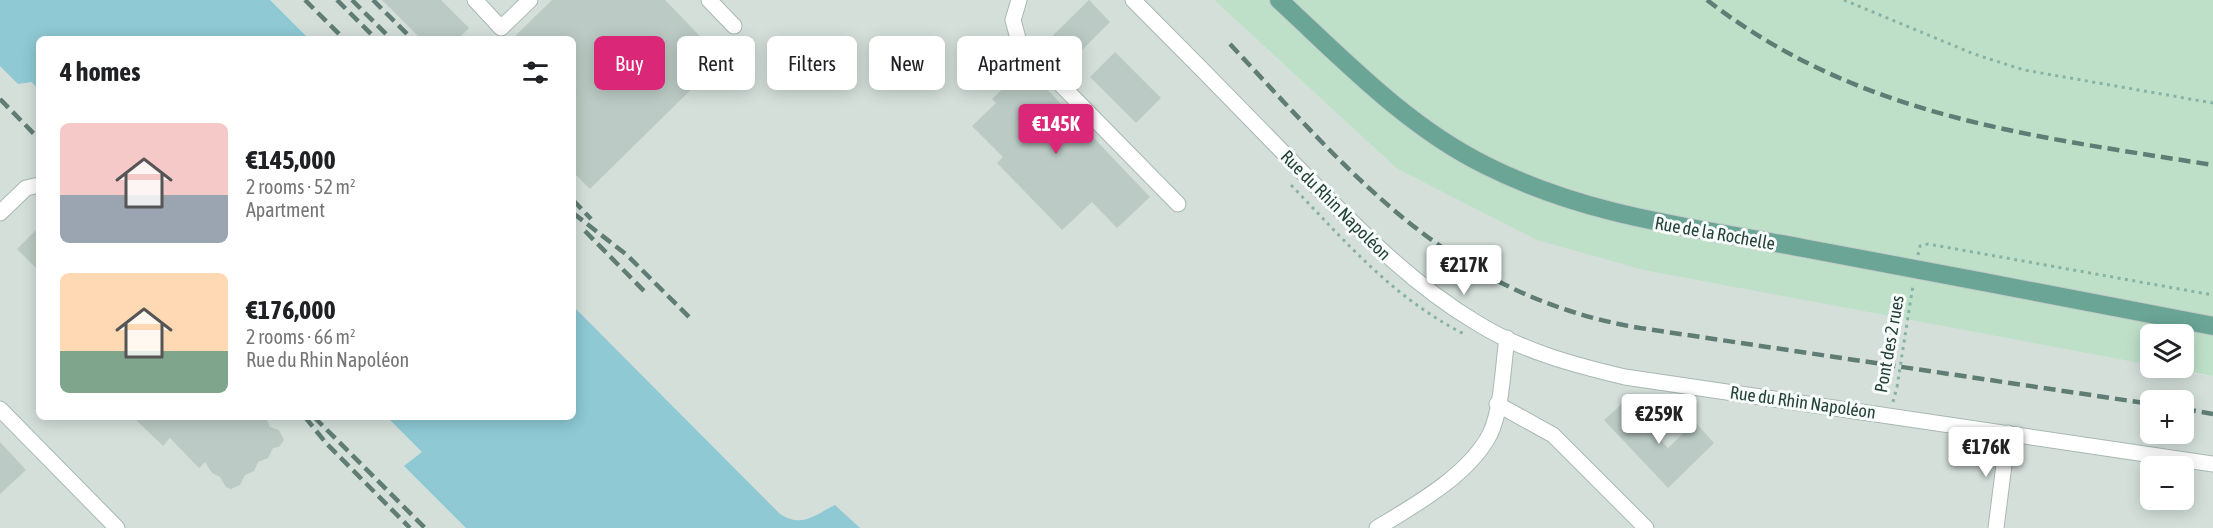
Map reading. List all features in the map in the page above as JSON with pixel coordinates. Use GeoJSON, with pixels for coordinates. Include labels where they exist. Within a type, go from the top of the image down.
{"type":"FeatureCollection","features":[{"type":"Feature","properties":{"kind":"main road","name":"Rue de la Rochelle"},"geometry":{"type":"LineString","coordinates":[[1279,0],[1370,84],[1433,133],[1483,164],[1531,186],[1583,205],[1638,219],[1811,249],[2213,326]]}},
{"type":"Feature","properties":{"kind":"street"},"geometry":{"type":"LineString","coordinates":[[475,0],[501,28],[530,0]]}},
{"type":"Feature","properties":{"kind":"street"},"geometry":{"type":"LineString","coordinates":[[709,0],[734,26]]}},
{"type":"Feature","properties":{"kind":"street"},"geometry":{"type":"LineString","coordinates":[[1019,0],[1013,20],[1019,42],[1178,204]]}},
{"type":"Feature","properties":{"kind":"street","name":"Rue du Rhin Napoléon"},"geometry":{"type":"LineString","coordinates":[[1133,0],[1383,254],[1429,292],[1478,324],[1507,338],[1575,366],[1625,377],[2213,464]]}},
{"type":"Feature","properties":{"kind":"street"},"geometry":{"type":"LineString","coordinates":[[0,213],[26,188],[36,186]]}},
{"type":"Feature","properties":{"kind":"street"},"geometry":{"type":"LineString","coordinates":[[1377,528],[1437,491],[1466,463],[1490,434],[1507,338]]}},
{"type":"Feature","properties":{"kind":"street"},"geometry":{"type":"LineString","coordinates":[[1497,404],[1552,435],[1646,528]]}},
{"type":"Feature","properties":{"kind":"street"},"geometry":{"type":"LineString","coordinates":[[0,409],[117,528]]}},
{"type":"Feature","properties":{"kind":"street"},"geometry":{"type":"LineString","coordinates":[[1996,528],[2008,433]]}},
{"type":"Feature","properties":{"kind":"path"},"geometry":{"type":"LineString","coordinates":[[1844,0],[1974,54],[2024,70],[2213,103]]}},
{"type":"Feature","properties":{"kind":"path"},"geometry":{"type":"LineString","coordinates":[[1917,256],[1920,246],[1928,244],[2213,295]]}},
{"type":"Feature","properties":{"kind":"path","name":"Pont des 2 rues"},"geometry":{"type":"LineString","coordinates":[[1892,407],[1912,285]]}},
{"type":"Feature","properties":{"kind":"shaded area"},"geometry":{"type":"Polygon","coordinates":[[[0,0],[1214,0],[1396,168],[2140,362],[2140,378],[2194,378],[2194,374],[2213,376],[2213,528],[0,528],[0,0]]]}},
{"type":"Feature","properties":{"kind":"green space"},"geometry":{"type":"Polygon","coordinates":[[[1214,0],[2213,0],[2213,376],[2194,373],[2194,324],[2140,324],[2140,363],[1644,270],[1537,240],[1396,168],[1214,0]]]}},
{"type":"Feature","properties":{"kind":"water"},"geometry":{"type":"Polygon","coordinates":[[[0,0],[270,0],[306,36],[36,36],[36,87],[32,82],[18,84],[0,66],[0,0]]]}},
{"type":"Feature","properties":{"kind":"water"},"geometry":{"type":"Polygon","coordinates":[[[576,309],[780,514],[795,520],[808,519],[835,505],[860,528],[466,528],[404,466],[422,452],[390,420],[576,420],[576,309]]]}},
{"type":"Feature","properties":{"kind":"building"},"geometry":{"type":"Polygon","coordinates":[[[382,0],[441,0],[469,28],[461,36],[418,36],[382,0]]]}},
{"type":"Feature","properties":{"kind":"building"},"geometry":{"type":"Polygon","coordinates":[[[552,0],[665,0],[700,36],[677,36],[677,90],[691,90],[590,189],[576,175],[576,36],[515,36],[552,0]]]}},
{"type":"Feature","properties":{"kind":"building"},"geometry":{"type":"Polygon","coordinates":[[[1089,0],[1110,22],[1082,50],[1082,36],[1052,36],[1089,0]]]}},
{"type":"Feature","properties":{"kind":"building"},"geometry":{"type":"Polygon","coordinates":[[[1115,52],[1161,98],[1136,123],[1090,77],[1115,52]]]}},
{"type":"Feature","properties":{"kind":"building"},"geometry":{"type":"Polygon","coordinates":[[[1002,90],[1048,90],[1150,197],[1117,228],[1092,202],[1062,230],[997,163],[1003,157],[972,126],[996,103],[992,99],[1002,90]]]}},
{"type":"Feature","properties":{"kind":"building"},"geometry":{"type":"Polygon","coordinates":[[[36,230],[36,268],[17,249],[36,230]]]}},
{"type":"Feature","properties":{"kind":"building"},"geometry":{"type":"Polygon","coordinates":[[[1624,402],[1668,448],[1695,422],[1714,443],[1668,488],[1604,420],[1624,402]]]}},
{"type":"Feature","properties":{"kind":"building"},"geometry":{"type":"Polygon","coordinates":[[[136,420],[267,420],[270,427],[279,430],[284,440],[279,447],[273,448],[268,458],[258,462],[254,471],[245,475],[240,485],[231,489],[226,487],[220,477],[212,473],[205,462],[199,468],[170,438],[163,446],[136,420]]]}},
{"type":"Feature","properties":{"kind":"building"},"geometry":{"type":"Polygon","coordinates":[[[0,442],[26,470],[0,494],[0,442]]]}},
{"type":"Feature","properties":{"kind":"railway"},"geometry":{"type":"LineString","coordinates":[[305,0],[341,36]]}},
{"type":"Feature","properties":{"kind":"railway"},"geometry":{"type":"LineString","coordinates":[[337,0],[373,36]]}},
{"type":"Feature","properties":{"kind":"railway"},"geometry":{"type":"LineString","coordinates":[[352,0],[388,36]]}},
{"type":"Feature","properties":{"kind":"railway"},"geometry":{"type":"LineString","coordinates":[[373,0],[409,36]]}},
{"type":"Feature","properties":{"kind":"railway"},"geometry":{"type":"LineString","coordinates":[[1707,0],[1765,39],[1824,71],[1885,96],[1948,116],[2013,131],[2213,165]]}},
{"type":"Feature","properties":{"kind":"railway"},"geometry":{"type":"LineString","coordinates":[[1230,44],[1364,184],[1411,224],[1460,259],[1514,289],[1573,312],[1640,328],[2140,402]]}},
{"type":"Feature","properties":{"kind":"railway"},"geometry":{"type":"LineString","coordinates":[[0,99],[36,136]]}},
{"type":"Feature","properties":{"kind":"railway"},"geometry":{"type":"LineString","coordinates":[[576,203],[591,219]]}},
{"type":"Feature","properties":{"kind":"railway"},"geometry":{"type":"LineString","coordinates":[[576,215],[627,255],[689,317]]}},
{"type":"Feature","properties":{"kind":"railway"},"geometry":{"type":"LineString","coordinates":[[585,231],[646,293]]}},
{"type":"Feature","properties":{"kind":"railway"},"geometry":{"type":"LineString","coordinates":[[2194,411],[2213,414]]}},
{"type":"Feature","properties":{"kind":"railway"},"geometry":{"type":"LineString","coordinates":[[307,420],[326,443],[410,528]]}},
{"type":"Feature","properties":{"kind":"railway"},"geometry":{"type":"LineString","coordinates":[[317,420],[425,528]]}}]}
